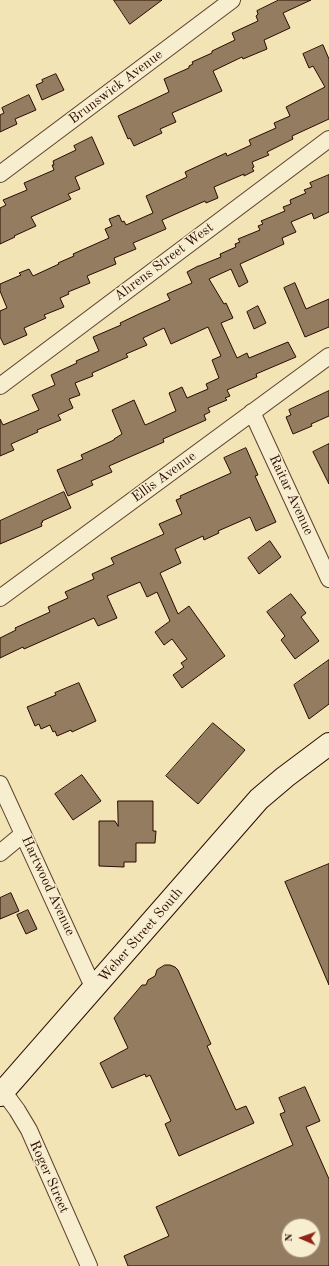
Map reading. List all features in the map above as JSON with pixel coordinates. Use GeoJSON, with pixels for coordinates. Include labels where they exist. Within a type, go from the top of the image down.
{"type":"FeatureCollection","features":[{"type":"Feature","properties":{"kind":"main road","name":"Weber Street South"},"geometry":{"type":"LineString","coordinates":[[2,1093],[259,799],[285,777],[329,744]]}},
{"type":"Feature","properties":{"kind":"street","name":"Brunswick Avenue"},"geometry":{"type":"LineString","coordinates":[[0,174],[232,0]]}},
{"type":"Feature","properties":{"kind":"street","name":"Ahrens Street West"},"geometry":{"type":"LineString","coordinates":[[0,386],[329,139]]}},
{"type":"Feature","properties":{"kind":"street","name":"Ellis Avenue"},"geometry":{"type":"LineString","coordinates":[[0,598],[329,356]]}},
{"type":"Feature","properties":{"kind":"street","name":"Raitar Avenue"},"geometry":{"type":"LineString","coordinates":[[252,412],[329,579]]}},
{"type":"Feature","properties":{"kind":"street","name":"Hartwood Avenue"},"geometry":{"type":"LineString","coordinates":[[0,784],[94,989]]}},
{"type":"Feature","properties":{"kind":"street"},"geometry":{"type":"LineString","coordinates":[[0,853],[23,834]]}},
{"type":"Feature","properties":{"kind":"street","name":"Roger Street"},"geometry":{"type":"LineString","coordinates":[[2,1093],[17,1110],[28,1130],[89,1266]]}},
{"type":"Feature","properties":{"kind":"building"},"geometry":{"type":"Polygon","coordinates":[[[114,0],[162,0],[130,24],[114,0]]]}},
{"type":"Feature","properties":{"kind":"building"},"geometry":{"type":"Polygon","coordinates":[[[279,0],[311,0],[283,13],[290,28],[264,40],[267,49],[243,59],[242,57],[213,71],[222,91],[172,113],[176,122],[160,129],[162,133],[134,146],[130,138],[128,139],[118,116],[169,92],[164,79],[189,68],[189,66],[193,64],[192,62],[235,40],[232,33],[258,21],[256,16],[258,14],[257,11],[279,0]]]}},
{"type":"Feature","properties":{"kind":"building"},"geometry":{"type":"Polygon","coordinates":[[[323,45],[329,59],[329,119],[292,136],[293,139],[267,152],[269,155],[252,162],[254,167],[252,168],[254,171],[214,187],[218,198],[206,203],[205,201],[162,220],[166,229],[133,243],[136,249],[114,258],[116,264],[87,276],[90,283],[68,292],[69,294],[60,298],[64,307],[44,315],[46,318],[24,328],[27,335],[4,345],[0,337],[0,311],[7,308],[0,291],[0,284],[21,275],[19,273],[29,269],[33,276],[74,256],[73,254],[109,238],[105,229],[112,226],[109,219],[119,215],[122,222],[124,221],[126,225],[153,213],[146,196],[187,177],[185,172],[226,153],[227,156],[251,145],[249,140],[276,128],[274,123],[290,116],[286,107],[325,87],[313,66],[309,68],[303,54],[323,45]]]}},
{"type":"Feature","properties":{"kind":"building"},"geometry":{"type":"Polygon","coordinates":[[[56,74],[64,90],[42,100],[36,85],[43,82],[42,80],[56,74]]]}},
{"type":"Feature","properties":{"kind":"building"},"geometry":{"type":"Polygon","coordinates":[[[29,95],[36,110],[15,119],[17,124],[0,132],[0,115],[4,113],[2,108],[29,95]]]}},
{"type":"Feature","properties":{"kind":"building"},"geometry":{"type":"Polygon","coordinates":[[[92,137],[104,164],[75,177],[80,189],[68,194],[71,199],[31,217],[36,226],[0,244],[0,208],[6,205],[3,200],[27,190],[24,183],[54,170],[52,165],[54,165],[53,161],[76,150],[74,146],[92,137]]]}},
{"type":"Feature","properties":{"kind":"building"},"geometry":{"type":"Polygon","coordinates":[[[329,175],[329,212],[314,219],[312,213],[291,222],[296,232],[282,238],[284,244],[240,264],[248,282],[239,287],[231,269],[209,279],[224,304],[226,303],[233,318],[221,323],[237,358],[247,353],[249,358],[288,342],[296,357],[256,374],[257,377],[227,390],[230,396],[225,398],[227,400],[208,408],[210,412],[204,415],[206,420],[163,439],[164,442],[109,466],[112,472],[91,481],[93,485],[68,496],[57,470],[83,459],[81,455],[114,440],[122,434],[112,410],[134,400],[145,425],[176,411],[169,393],[182,387],[187,398],[208,389],[206,384],[219,378],[212,360],[221,356],[208,327],[171,344],[164,328],[143,338],[147,345],[126,354],[128,357],[92,373],[93,376],[75,383],[80,395],[69,399],[73,408],[58,415],[61,420],[37,430],[38,432],[11,444],[14,450],[0,456],[0,419],[3,425],[39,410],[32,395],[55,385],[51,375],[77,363],[76,361],[99,351],[93,337],[121,325],[120,323],[170,300],[167,294],[192,283],[187,272],[221,257],[220,254],[236,247],[235,244],[240,242],[238,239],[260,230],[258,226],[263,224],[261,221],[285,211],[283,207],[291,204],[290,200],[306,193],[304,190],[312,187],[310,183],[329,175]]]}},
{"type":"Feature","properties":{"kind":"building"},"geometry":{"type":"Polygon","coordinates":[[[295,283],[306,309],[329,299],[329,327],[305,337],[284,288],[295,283]]]}},
{"type":"Feature","properties":{"kind":"building"},"geometry":{"type":"Polygon","coordinates":[[[258,306],[266,323],[254,329],[247,312],[258,306]]]}},
{"type":"Feature","properties":{"kind":"building"},"geometry":{"type":"Polygon","coordinates":[[[329,391],[329,416],[311,424],[312,426],[293,434],[286,417],[291,415],[289,410],[329,391]]]}},
{"type":"Feature","properties":{"kind":"building"},"geometry":{"type":"Polygon","coordinates":[[[329,444],[329,484],[313,452],[329,444]]]}},
{"type":"Feature","properties":{"kind":"building"},"geometry":{"type":"Polygon","coordinates":[[[246,448],[258,475],[255,476],[276,522],[256,531],[250,517],[218,531],[219,533],[204,540],[203,536],[175,549],[181,563],[160,573],[178,614],[189,606],[225,656],[182,688],[173,675],[184,667],[181,663],[187,659],[172,639],[164,645],[155,632],[170,621],[157,592],[147,597],[140,582],[107,596],[117,618],[98,626],[94,618],[0,658],[0,638],[16,630],[15,628],[50,612],[48,607],[68,598],[65,592],[94,579],[92,574],[114,564],[111,558],[164,534],[159,524],[182,514],[176,500],[181,498],[180,496],[231,473],[224,458],[246,448]]]}},
{"type":"Feature","properties":{"kind":"building"},"geometry":{"type":"Polygon","coordinates":[[[64,492],[71,508],[42,521],[42,526],[0,544],[0,521],[64,492]]]}},
{"type":"Feature","properties":{"kind":"building"},"geometry":{"type":"Polygon","coordinates":[[[270,541],[281,557],[259,574],[248,558],[270,541]]]}},
{"type":"Feature","properties":{"kind":"building"},"geometry":{"type":"Polygon","coordinates":[[[291,594],[306,613],[301,617],[319,641],[295,659],[281,640],[285,636],[267,612],[291,594]]]}},
{"type":"Feature","properties":{"kind":"building"},"geometry":{"type":"Polygon","coordinates":[[[329,660],[329,704],[309,719],[294,685],[329,660]]]}},
{"type":"Feature","properties":{"kind":"building"},"geometry":{"type":"Polygon","coordinates":[[[79,683],[96,721],[72,732],[71,730],[57,736],[55,731],[53,732],[50,725],[41,729],[39,724],[35,726],[27,707],[56,695],[55,693],[79,683]]]}},
{"type":"Feature","properties":{"kind":"building"},"geometry":{"type":"Polygon","coordinates":[[[213,723],[245,750],[198,804],[166,776],[213,723]]]}},
{"type":"Feature","properties":{"kind":"building"},"geometry":{"type":"Polygon","coordinates":[[[82,775],[101,801],[73,820],[55,794],[82,775]]]}},
{"type":"Feature","properties":{"kind":"building"},"geometry":{"type":"Polygon","coordinates":[[[118,801],[153,801],[153,831],[156,831],[155,843],[136,843],[136,862],[124,862],[124,867],[99,866],[99,821],[115,821],[118,826],[118,801]]]}},
{"type":"Feature","properties":{"kind":"building"},"geometry":{"type":"Polygon","coordinates":[[[329,864],[329,985],[285,882],[329,864]]]}},
{"type":"Feature","properties":{"kind":"building"},"geometry":{"type":"Polygon","coordinates":[[[11,893],[19,911],[0,919],[0,898],[11,893]]]}},
{"type":"Feature","properties":{"kind":"building"},"geometry":{"type":"Polygon","coordinates":[[[28,910],[37,929],[26,934],[17,915],[28,910]]]}},
{"type":"Feature","properties":{"kind":"building"},"geometry":{"type":"Polygon","coordinates":[[[165,965],[170,965],[178,970],[211,1044],[207,1046],[236,1110],[246,1106],[254,1123],[179,1156],[165,1124],[171,1121],[150,1075],[146,1077],[145,1074],[112,1088],[100,1063],[128,1048],[114,1018],[142,985],[146,985],[148,980],[155,976],[157,970],[165,965]]]}},
{"type":"Feature","properties":{"kind":"building"},"geometry":{"type":"Polygon","coordinates":[[[305,1087],[320,1121],[306,1127],[329,1179],[329,1266],[128,1266],[124,1256],[169,1236],[156,1207],[293,1145],[280,1114],[285,1112],[279,1098],[305,1087]]]}}]}
